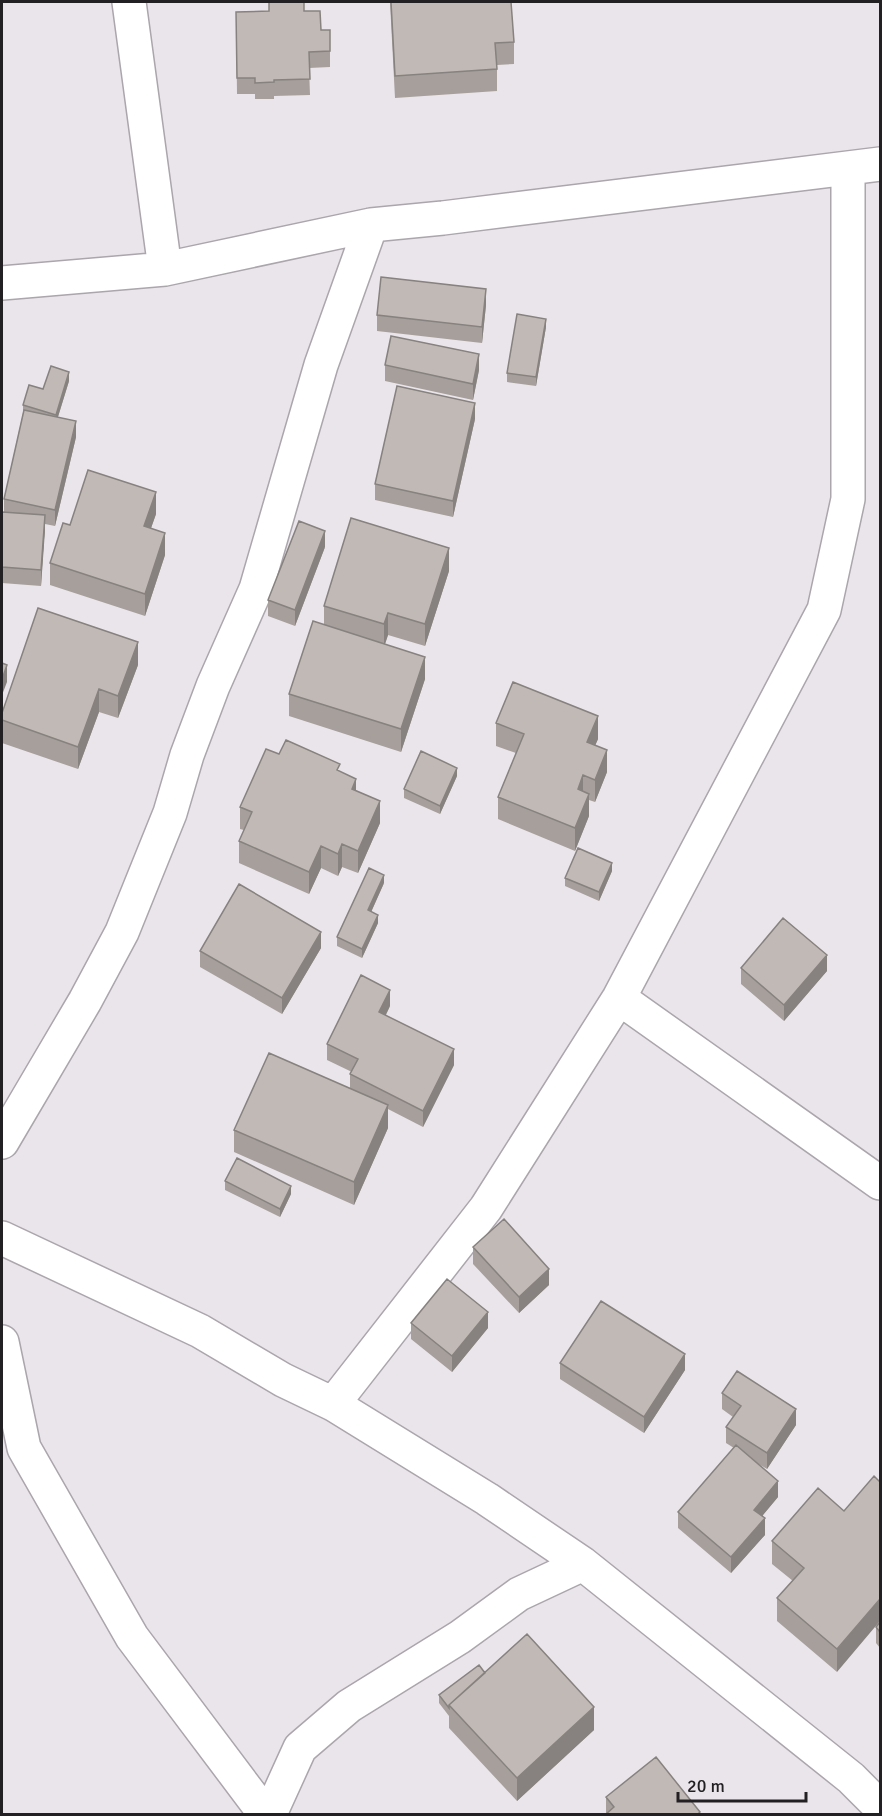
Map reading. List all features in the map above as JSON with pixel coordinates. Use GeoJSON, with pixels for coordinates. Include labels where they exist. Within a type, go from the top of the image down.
{"type":"FeatureCollection","features":[{"type":"Feature","properties":{"kind":"street"},"geometry":{"type":"LineString","coordinates":[[129,2],[165,269]]}},
{"type":"Feature","properties":{"kind":"street"},"geometry":{"type":"LineString","coordinates":[[2,283],[165,269],[371,225],[455,217],[880,165]]}},
{"type":"Feature","properties":{"kind":"street"},"geometry":{"type":"LineString","coordinates":[[333,1404],[486,1208],[619,998],[824,610],[848,499],[848,169]]}},
{"type":"Feature","properties":{"kind":"street"},"geometry":{"type":"LineString","coordinates":[[2,1142],[85,1001],[122,932],[170,813],[187,755],[213,686],[256,589],[321,364],[371,225]]}},
{"type":"Feature","properties":{"kind":"street"},"geometry":{"type":"LineString","coordinates":[[619,998],[880,1183]]}},
{"type":"Feature","properties":{"kind":"street"},"geometry":{"type":"LineString","coordinates":[[2,1238],[200,1331],[283,1380],[333,1404],[487,1499],[583,1564],[851,1778],[880,1807]]}},
{"type":"Feature","properties":{"kind":"street"},"geometry":{"type":"LineString","coordinates":[[2,1342],[24,1448],[132,1636],[268,1815],[300,1748],[349,1706],[460,1636],[519,1594],[583,1564]]}},
{"type":"Feature","properties":{"kind":"building"},"geometry":{"type":"Polygon","coordinates":[[[269,2],[304,2],[304,11],[320,11],[321,30],[330,30],[330,51],[309,52],[310,79],[255,83],[255,78],[237,78],[236,12],[269,11],[269,2]]]}},
{"type":"Feature","properties":{"kind":"building"},"geometry":{"type":"Polygon","coordinates":[[[391,2],[511,2],[514,42],[495,43],[497,69],[395,76],[391,2]]]}},
{"type":"Feature","properties":{"kind":"building"},"geometry":{"type":"Polygon","coordinates":[[[381,277],[486,289],[482,327],[377,315],[381,277]]]}},
{"type":"Feature","properties":{"kind":"building"},"geometry":{"type":"Polygon","coordinates":[[[517,314],[546,319],[536,377],[507,373],[517,314]]]}},
{"type":"Feature","properties":{"kind":"building"},"geometry":{"type":"Polygon","coordinates":[[[391,336],[479,354],[473,384],[385,365],[391,336]]]}},
{"type":"Feature","properties":{"kind":"building"},"geometry":{"type":"Polygon","coordinates":[[[51,366],[69,372],[56,415],[23,405],[29,385],[43,389],[51,366]]]}},
{"type":"Feature","properties":{"kind":"building"},"geometry":{"type":"Polygon","coordinates":[[[397,386],[475,403],[453,501],[375,484],[397,386]]]}},
{"type":"Feature","properties":{"kind":"building"},"geometry":{"type":"Polygon","coordinates":[[[24,410],[76,421],[55,510],[4,499],[24,410]]]}},
{"type":"Feature","properties":{"kind":"building"},"geometry":{"type":"Polygon","coordinates":[[[88,470],[156,492],[144,526],[165,533],[145,594],[50,563],[63,523],[70,525],[88,470]]]}},
{"type":"Feature","properties":{"kind":"building"},"geometry":{"type":"Polygon","coordinates":[[[2,512],[45,515],[41,570],[2,567],[2,512]]]}},
{"type":"Feature","properties":{"kind":"building"},"geometry":{"type":"Polygon","coordinates":[[[351,518],[449,548],[425,624],[388,613],[384,624],[324,606],[351,518]]]}},
{"type":"Feature","properties":{"kind":"building"},"geometry":{"type":"Polygon","coordinates":[[[299,521],[325,531],[295,610],[268,600],[299,521]]]}},
{"type":"Feature","properties":{"kind":"building"},"geometry":{"type":"Polygon","coordinates":[[[38,608],[138,642],[118,696],[99,689],[78,747],[2,720],[2,713],[38,608]]]}},
{"type":"Feature","properties":{"kind":"building"},"geometry":{"type":"Polygon","coordinates":[[[313,621],[425,657],[401,729],[289,694],[313,621]]]}},
{"type":"Feature","properties":{"kind":"building"},"geometry":{"type":"Polygon","coordinates":[[[2,663],[7,665],[2,679],[2,663]]]}},
{"type":"Feature","properties":{"kind":"building"},"geometry":{"type":"Polygon","coordinates":[[[513,682],[598,716],[587,742],[607,750],[595,780],[583,775],[578,789],[589,794],[575,828],[498,797],[524,734],[496,723],[513,682]]]}},
{"type":"Feature","properties":{"kind":"building"},"geometry":{"type":"Polygon","coordinates":[[[286,740],[340,764],[337,770],[356,779],[352,789],[380,801],[358,851],[342,844],[338,854],[321,846],[309,872],[239,841],[252,812],[240,807],[266,749],[279,754],[286,740]]]}},
{"type":"Feature","properties":{"kind":"building"},"geometry":{"type":"Polygon","coordinates":[[[421,751],[457,768],[440,806],[404,789],[421,751]]]}},
{"type":"Feature","properties":{"kind":"building"},"geometry":{"type":"Polygon","coordinates":[[[578,848],[612,863],[599,892],[565,878],[578,848]]]}},
{"type":"Feature","properties":{"kind":"building"},"geometry":{"type":"Polygon","coordinates":[[[369,868],[384,875],[368,910],[378,915],[362,949],[337,937],[369,868]]]}},
{"type":"Feature","properties":{"kind":"building"},"geometry":{"type":"Polygon","coordinates":[[[239,884],[321,932],[282,998],[200,951],[239,884]]]}},
{"type":"Feature","properties":{"kind":"building"},"geometry":{"type":"Polygon","coordinates":[[[783,918],[827,955],[784,1005],[741,968],[783,918]]]}},
{"type":"Feature","properties":{"kind":"building"},"geometry":{"type":"Polygon","coordinates":[[[361,975],[390,990],[379,1012],[454,1049],[423,1111],[350,1074],[358,1059],[327,1044],[361,975]]]}},
{"type":"Feature","properties":{"kind":"building"},"geometry":{"type":"Polygon","coordinates":[[[269,1053],[388,1105],[354,1182],[234,1130],[269,1053]]]}},
{"type":"Feature","properties":{"kind":"building"},"geometry":{"type":"Polygon","coordinates":[[[237,1158],[291,1186],[280,1209],[225,1181],[237,1158]]]}},
{"type":"Feature","properties":{"kind":"building"},"geometry":{"type":"Polygon","coordinates":[[[504,1219],[549,1269],[519,1297],[473,1247],[504,1219]]]}},
{"type":"Feature","properties":{"kind":"building"},"geometry":{"type":"Polygon","coordinates":[[[447,1279],[488,1312],[452,1356],[411,1323],[447,1279]]]}},
{"type":"Feature","properties":{"kind":"building"},"geometry":{"type":"Polygon","coordinates":[[[601,1301],[685,1354],[644,1417],[560,1363],[601,1301]]]}},
{"type":"Feature","properties":{"kind":"building"},"geometry":{"type":"Polygon","coordinates":[[[737,1371],[796,1409],[767,1453],[726,1427],[741,1406],[722,1393],[737,1371]]]}},
{"type":"Feature","properties":{"kind":"building"},"geometry":{"type":"Polygon","coordinates":[[[736,1445],[778,1481],[754,1510],[765,1518],[731,1557],[678,1512],[736,1445]]]}},
{"type":"Feature","properties":{"kind":"building"},"geometry":{"type":"Polygon","coordinates":[[[874,1476],[880,1482],[880,1599],[837,1649],[777,1598],[804,1568],[772,1541],[818,1488],[844,1511],[874,1476]]]}},
{"type":"Feature","properties":{"kind":"building"},"geometry":{"type":"Polygon","coordinates":[[[527,1634],[594,1707],[517,1778],[449,1705],[527,1634]]]}},
{"type":"Feature","properties":{"kind":"building"},"geometry":{"type":"Polygon","coordinates":[[[479,1665],[485,1673],[449,1705],[449,1708],[439,1695],[479,1665]]]}},
{"type":"Feature","properties":{"kind":"building"},"geometry":{"type":"Polygon","coordinates":[[[656,1757],[700,1812],[697,1815],[605,1815],[614,1807],[606,1797],[656,1757]]]}}]}
